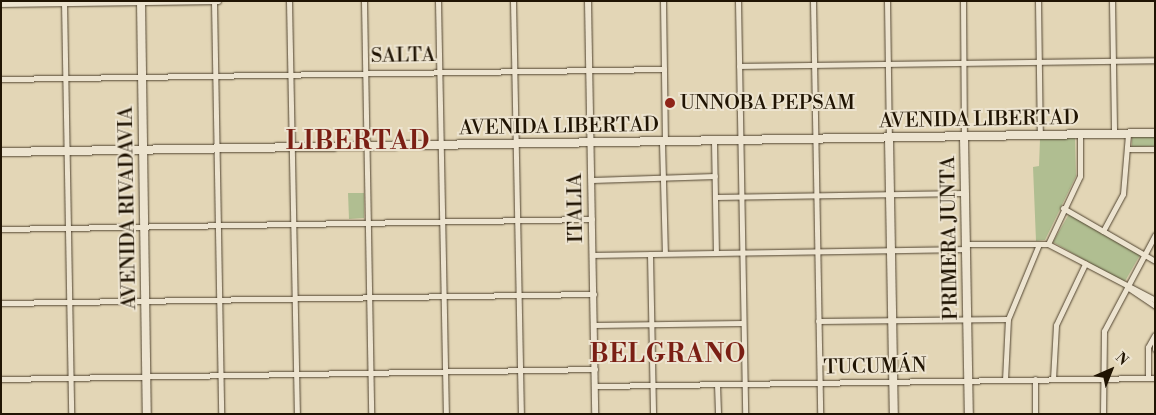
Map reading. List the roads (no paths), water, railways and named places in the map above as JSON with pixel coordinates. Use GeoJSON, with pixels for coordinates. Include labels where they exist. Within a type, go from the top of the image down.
{"type":"FeatureCollection","features":[{"type":"Feature","properties":{"kind":"main road","name":"AVENIDA RIVADAVIA"},"geometry":{"type":"LineString","coordinates":[[141,2],[147,414]]}},
{"type":"Feature","properties":{"kind":"main road","name":"AVENIDA LIBERTAD"},"geometry":{"type":"LineString","coordinates":[[1,152],[1155,133]]}},
{"type":"Feature","properties":{"kind":"main road","name":"PRIMERA JUNTA"},"geometry":{"type":"LineString","coordinates":[[964,137],[969,414]]}},
{"type":"Feature","properties":{"kind":"main road"},"geometry":{"type":"LineString","coordinates":[[889,138],[894,414]]}},
{"type":"Feature","properties":{"kind":"street"},"geometry":{"type":"LineString","coordinates":[[1,4],[215,1],[221,414]]}},
{"type":"Feature","properties":{"kind":"street"},"geometry":{"type":"LineString","coordinates":[[289,1],[297,414]]}},
{"type":"Feature","properties":{"kind":"street"},"geometry":{"type":"LineString","coordinates":[[364,1],[371,414]]}},
{"type":"Feature","properties":{"kind":"street"},"geometry":{"type":"LineString","coordinates":[[438,1],[446,414]]}},
{"type":"Feature","properties":{"kind":"street"},"geometry":{"type":"LineString","coordinates":[[513,1],[521,414]]}},
{"type":"Feature","properties":{"kind":"street","name":"ITALIA"},"geometry":{"type":"LineString","coordinates":[[588,1],[596,414]]}},
{"type":"Feature","properties":{"kind":"street"},"geometry":{"type":"LineString","coordinates":[[663,1],[665,253]]}},
{"type":"Feature","properties":{"kind":"street"},"geometry":{"type":"LineString","coordinates":[[738,1],[745,414]]}},
{"type":"Feature","properties":{"kind":"street"},"geometry":{"type":"LineString","coordinates":[[813,1],[820,414]]}},
{"type":"Feature","properties":{"kind":"street"},"geometry":{"type":"LineString","coordinates":[[887,1],[889,138]]}},
{"type":"Feature","properties":{"kind":"street","name":"PRIMERA JUNTA"},"geometry":{"type":"LineString","coordinates":[[963,1],[964,137]]}},
{"type":"Feature","properties":{"kind":"street"},"geometry":{"type":"LineString","coordinates":[[1038,1],[1040,136]]}},
{"type":"Feature","properties":{"kind":"street"},"geometry":{"type":"LineString","coordinates":[[1112,1],[1114,134]]}},
{"type":"Feature","properties":{"kind":"street"},"geometry":{"type":"LineString","coordinates":[[64,2],[71,414]]}},
{"type":"Feature","properties":{"kind":"street"},"geometry":{"type":"LineString","coordinates":[[739,66],[1155,60]]}},
{"type":"Feature","properties":{"kind":"street","name":"SALTA"},"geometry":{"type":"LineString","coordinates":[[1,79],[142,78],[440,70],[664,69]]}},
{"type":"Feature","properties":{"kind":"street"},"geometry":{"type":"LineString","coordinates":[[1103,231],[1123,194],[1128,134]]}},
{"type":"Feature","properties":{"kind":"street"},"geometry":{"type":"LineString","coordinates":[[1048,244],[1063,208],[1080,176],[1080,135]]}},
{"type":"Feature","properties":{"kind":"street"},"geometry":{"type":"LineString","coordinates":[[714,141],[716,252]]}},
{"type":"Feature","properties":{"kind":"street"},"geometry":{"type":"LineString","coordinates":[[1128,149],[1155,149]]}},
{"type":"Feature","properties":{"kind":"street"},"geometry":{"type":"LineString","coordinates":[[592,180],[715,176]]}},
{"type":"Feature","properties":{"kind":"street"},"geometry":{"type":"LineString","coordinates":[[715,197],[965,193]]}},
{"type":"Feature","properties":{"kind":"street"},"geometry":{"type":"LineString","coordinates":[[1063,208],[1155,261]]}},
{"type":"Feature","properties":{"kind":"street"},"geometry":{"type":"LineString","coordinates":[[1,229],[592,219]]}},
{"type":"Feature","properties":{"kind":"street"},"geometry":{"type":"LineString","coordinates":[[1103,414],[1104,332],[1126,286],[1155,235]]}},
{"type":"Feature","properties":{"kind":"street"},"geometry":{"type":"LineString","coordinates":[[1005,380],[1008,318],[1039,244]]}},
{"type":"Feature","properties":{"kind":"street"},"geometry":{"type":"LineString","coordinates":[[593,255],[891,250],[1048,244],[1155,300]]}},
{"type":"Feature","properties":{"kind":"street"},"geometry":{"type":"LineString","coordinates":[[650,254],[653,414]]}},
{"type":"Feature","properties":{"kind":"street"},"geometry":{"type":"LineString","coordinates":[[1053,379],[1056,325],[1085,264]]}},
{"type":"Feature","properties":{"kind":"street"},"geometry":{"type":"LineString","coordinates":[[1126,286],[1155,306]]}},
{"type":"Feature","properties":{"kind":"street"},"geometry":{"type":"LineString","coordinates":[[1,303],[594,294]]}},
{"type":"Feature","properties":{"kind":"street"},"geometry":{"type":"LineString","coordinates":[[818,321],[1008,318]]}},
{"type":"Feature","properties":{"kind":"street"},"geometry":{"type":"LineString","coordinates":[[594,325],[743,322]]}},
{"type":"Feature","properties":{"kind":"street"},"geometry":{"type":"LineString","coordinates":[[1154,335],[1155,349]]}},
{"type":"Feature","properties":{"kind":"street"},"geometry":{"type":"LineString","coordinates":[[1148,378],[1148,347],[1154,335]]}},
{"type":"Feature","properties":{"kind":"street"},"geometry":{"type":"LineString","coordinates":[[1,379],[595,368]]}},
{"type":"Feature","properties":{"kind":"street","name":"TUCUMÁN"},"geometry":{"type":"LineString","coordinates":[[595,386],[1155,378]]}},
{"type":"Feature","properties":{"kind":"street"},"geometry":{"type":"LineString","coordinates":[[1035,379],[1035,414]]}},
{"type":"Feature","properties":{"kind":"street"},"geometry":{"type":"LineString","coordinates":[[717,384],[718,414]]}},
{"type":"Feature","properties":{"kind":"place","name":"UNNOBA PEPSAM"},"geometry":{"type":"Point","coordinates":[670,103]}},
{"type":"Feature","properties":{"kind":"district","name":"LIBERTAD"},"geometry":{"type":"Point","coordinates":[358,142]}},
{"type":"Feature","properties":{"kind":"district","name":"BELGRANO"},"geometry":{"type":"Point","coordinates":[668,355]}}]}
